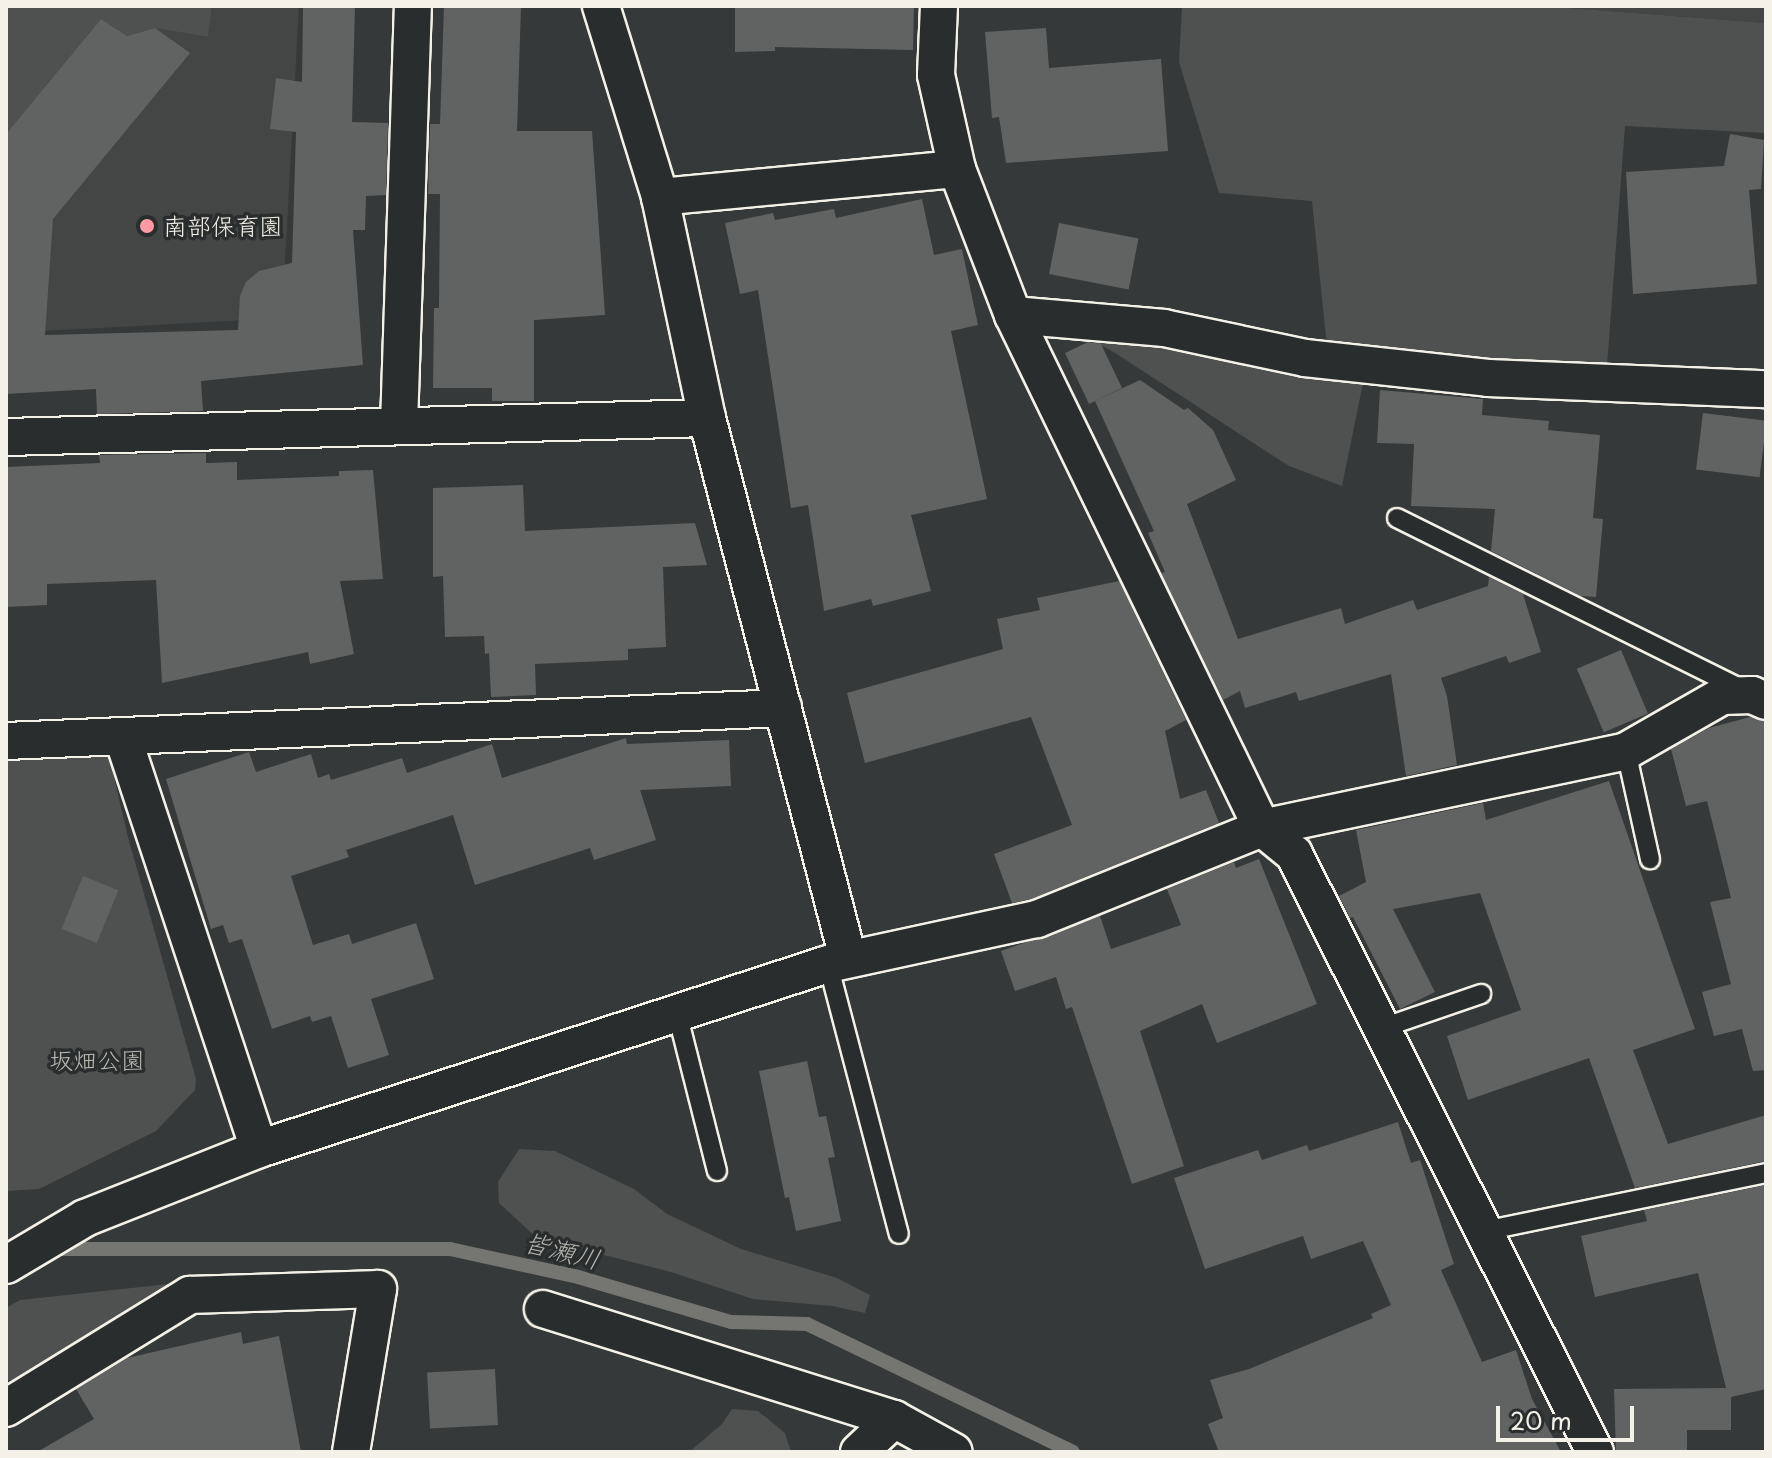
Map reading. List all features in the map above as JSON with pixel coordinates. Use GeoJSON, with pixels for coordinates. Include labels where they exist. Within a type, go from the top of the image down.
{"type":"FeatureCollection","features":[{"type":"Feature","properties":{"kind":"street"},"geometry":{"type":"LineString","coordinates":[[399,425],[413,6]]}},
{"type":"Feature","properties":{"kind":"street"},"geometry":{"type":"LineString","coordinates":[[601,6],[660,197],[707,418],[783,708],[838,961]]}},
{"type":"Feature","properties":{"kind":"street"},"geometry":{"type":"LineString","coordinates":[[939,6],[936,75],[957,169],[1013,315],[1262,828],[1294,854],[1595,1452]]}},
{"type":"Feature","properties":{"kind":"street"},"geometry":{"type":"LineString","coordinates":[[660,197],[957,169]]}},
{"type":"Feature","properties":{"kind":"street"},"geometry":{"type":"LineString","coordinates":[[1013,315],[1164,328],[1305,358],[1488,378],[1766,389]]}},
{"type":"Feature","properties":{"kind":"street"},"geometry":{"type":"LineString","coordinates":[[6,437],[707,418]]}},
{"type":"Feature","properties":{"kind":"street"},"geometry":{"type":"LineString","coordinates":[[6,1265],[85,1218],[259,1149],[677,1013],[838,961],[1037,919],[1262,828],[1626,751],[1722,696],[1759,698]]}},
{"type":"Feature","properties":{"kind":"street"},"geometry":{"type":"LineString","coordinates":[[6,741],[783,708]]}},
{"type":"Feature","properties":{"kind":"street"},"geometry":{"type":"LineString","coordinates":[[123,738],[259,1149]]}},
{"type":"Feature","properties":{"kind":"street"},"geometry":{"type":"LineString","coordinates":[[6,1408],[190,1295],[378,1289],[351,1452]]}},
{"type":"Feature","properties":{"kind":"street"},"geometry":{"type":"LineString","coordinates":[[543,1309],[894,1419],[954,1452]]}},
{"type":"Feature","properties":{"kind":"street"},"geometry":{"type":"LineString","coordinates":[[859,1452],[894,1419]]}},
{"type":"Feature","properties":{"kind":"lane"},"geometry":{"type":"LineString","coordinates":[[1397,518],[1759,698]]}},
{"type":"Feature","properties":{"kind":"lane"},"geometry":{"type":"LineString","coordinates":[[1626,751],[1650,859]]}},
{"type":"Feature","properties":{"kind":"lane"},"geometry":{"type":"LineString","coordinates":[[838,961],[899,1234]]}},
{"type":"Feature","properties":{"kind":"lane"},"geometry":{"type":"LineString","coordinates":[[1382,1028],[1481,994]]}},
{"type":"Feature","properties":{"kind":"lane"},"geometry":{"type":"LineString","coordinates":[[677,1013],[717,1171]]}},
{"type":"Feature","properties":{"kind":"lane"},"geometry":{"type":"LineString","coordinates":[[1484,1231],[1766,1173]]}},
{"type":"Feature","properties":{"kind":"shaded area","name":"南部保育園"},"geometry":{"type":"Polygon","coordinates":[[[212,6],[299,6],[282,318],[6,333],[6,134],[101,19],[127,36],[155,28],[207,37],[212,6]]]}},
{"type":"Feature","properties":{"kind":"shaded area"},"geometry":{"type":"Polygon","coordinates":[[[1541,6],[1766,6],[1766,23],[1541,6]]]}},
{"type":"Feature","properties":{"kind":"green space"},"geometry":{"type":"Polygon","coordinates":[[[6,6],[212,6],[208,37],[155,28],[127,36],[101,19],[6,134],[6,6]]]}},
{"type":"Feature","properties":{"kind":"green space"},"geometry":{"type":"Polygon","coordinates":[[[1182,6],[1541,6],[1766,23],[1766,133],[1625,126],[1607,366],[1327,347],[1312,201],[1219,193],[1179,62],[1182,6]]]}},
{"type":"Feature","properties":{"kind":"green space"},"geometry":{"type":"Polygon","coordinates":[[[1067,328],[1363,383],[1342,486],[1289,466],[1112,351],[1067,328]]]}},
{"type":"Feature","properties":{"kind":"green space","name":"坂畑公園"},"geometry":{"type":"Polygon","coordinates":[[[108,752],[128,837],[196,1079],[195,1090],[156,1131],[39,1189],[6,1191],[6,757],[108,752]]]}},
{"type":"Feature","properties":{"kind":"green space"},"geometry":{"type":"Polygon","coordinates":[[[519,1149],[555,1151],[634,1189],[667,1214],[741,1249],[837,1278],[870,1295],[865,1313],[832,1306],[753,1299],[671,1272],[537,1238],[499,1203],[498,1182],[519,1149]]]}},
{"type":"Feature","properties":{"kind":"green space"},"geometry":{"type":"Polygon","coordinates":[[[187,1282],[27,1381],[6,1380],[6,1308],[20,1300],[187,1282]]]}},
{"type":"Feature","properties":{"kind":"green space"},"geometry":{"type":"Polygon","coordinates":[[[732,1409],[758,1411],[785,1433],[791,1452],[689,1452],[722,1424],[732,1409]]]}},
{"type":"Feature","properties":{"kind":"building"},"geometry":{"type":"Polygon","coordinates":[[[303,6],[355,6],[352,122],[388,123],[386,195],[366,196],[365,230],[353,230],[363,365],[201,381],[203,411],[97,414],[96,389],[6,394],[6,134],[101,19],[127,36],[155,28],[190,53],[53,219],[45,335],[238,330],[240,296],[246,282],[259,271],[292,263],[296,132],[270,129],[276,78],[302,82],[303,6]]]}},
{"type":"Feature","properties":{"kind":"building"},"geometry":{"type":"Polygon","coordinates":[[[444,6],[521,6],[517,131],[592,131],[605,315],[534,320],[534,401],[492,401],[492,388],[433,388],[434,308],[439,308],[440,194],[428,194],[430,124],[440,124],[444,6]]]}},
{"type":"Feature","properties":{"kind":"building"},"geometry":{"type":"Polygon","coordinates":[[[735,6],[914,6],[913,50],[775,47],[775,51],[735,52],[735,6]]]}},
{"type":"Feature","properties":{"kind":"building"},"geometry":{"type":"Polygon","coordinates":[[[1046,28],[1049,68],[1161,59],[1168,151],[1006,163],[999,117],[992,118],[985,32],[1046,28]]]}},
{"type":"Feature","properties":{"kind":"building"},"geometry":{"type":"Polygon","coordinates":[[[1730,134],[1764,140],[1761,189],[1749,190],[1757,284],[1633,294],[1626,172],[1724,166],[1730,134]]]}},
{"type":"Feature","properties":{"kind":"building"},"geometry":{"type":"Polygon","coordinates":[[[922,199],[934,255],[962,249],[978,325],[951,331],[987,499],[911,515],[931,591],[873,606],[871,599],[824,611],[808,505],[791,508],[758,290],[740,294],[725,223],[773,213],[775,220],[834,209],[836,218],[922,199]]]}},
{"type":"Feature","properties":{"kind":"building"},"geometry":{"type":"Polygon","coordinates":[[[1059,223],[1139,238],[1129,290],[1049,274],[1059,223]]]}},
{"type":"Feature","properties":{"kind":"building"},"geometry":{"type":"Polygon","coordinates":[[[1088,342],[1101,344],[1122,388],[1089,404],[1065,353],[1088,342]]]}},
{"type":"Feature","properties":{"kind":"building"},"geometry":{"type":"Polygon","coordinates":[[[1140,380],[1184,410],[1188,408],[1213,430],[1236,480],[1187,504],[1238,639],[1341,608],[1345,624],[1413,600],[1417,610],[1488,586],[1489,577],[1523,594],[1541,652],[1509,663],[1506,656],[1441,678],[1447,696],[1457,765],[1406,776],[1391,674],[1299,701],[1296,692],[1245,708],[1240,691],[1223,700],[1161,573],[1165,572],[1148,533],[1154,531],[1095,401],[1140,380]]]}},
{"type":"Feature","properties":{"kind":"building"},"geometry":{"type":"Polygon","coordinates":[[[1380,390],[1483,399],[1482,415],[1549,421],[1548,430],[1600,435],[1593,518],[1603,519],[1596,597],[1581,596],[1491,551],[1495,509],[1411,506],[1414,444],[1377,443],[1380,390]]]}},
{"type":"Feature","properties":{"kind":"building"},"geometry":{"type":"Polygon","coordinates":[[[1703,413],[1766,421],[1760,477],[1696,470],[1703,413]]]}},
{"type":"Feature","properties":{"kind":"building"},"geometry":{"type":"Polygon","coordinates":[[[206,453],[206,463],[237,462],[237,480],[339,476],[339,471],[373,470],[383,579],[340,581],[354,654],[310,664],[308,652],[162,683],[156,580],[47,584],[47,605],[6,607],[6,467],[100,463],[99,455],[206,453]]]}},
{"type":"Feature","properties":{"kind":"building"},"geometry":{"type":"Polygon","coordinates":[[[523,485],[525,531],[695,523],[707,565],[663,567],[666,647],[628,649],[628,660],[535,664],[536,695],[491,697],[489,653],[485,654],[484,636],[445,637],[443,576],[433,577],[433,488],[523,485]]]}},
{"type":"Feature","properties":{"kind":"building"},"geometry":{"type":"Polygon","coordinates":[[[1119,581],[1186,720],[1165,731],[1180,799],[1206,790],[1219,823],[1031,899],[1012,903],[994,854],[1072,825],[1031,717],[865,763],[847,693],[1003,649],[997,619],[1040,610],[1037,598],[1119,581]]]}},
{"type":"Feature","properties":{"kind":"building"},"geometry":{"type":"Polygon","coordinates":[[[1621,650],[1648,714],[1604,732],[1577,669],[1621,650]]]}},
{"type":"Feature","properties":{"kind":"building"},"geometry":{"type":"Polygon","coordinates":[[[1750,717],[1766,722],[1766,1070],[1753,1071],[1742,1029],[1714,1036],[1702,992],[1731,984],[1710,902],[1731,898],[1707,801],[1686,806],[1671,749],[1709,728],[1750,717]]]}},
{"type":"Feature","properties":{"kind":"building"},"geometry":{"type":"Polygon","coordinates":[[[626,738],[627,744],[729,740],[731,786],[640,790],[656,840],[594,860],[590,848],[475,885],[453,815],[346,850],[349,857],[291,876],[313,945],[349,934],[352,944],[416,923],[434,979],[371,999],[389,1055],[348,1068],[331,1016],[312,1022],[310,1016],[272,1029],[242,939],[229,943],[223,925],[211,929],[166,779],[249,752],[256,772],[311,754],[318,778],[329,774],[331,780],[402,758],[407,773],[492,744],[502,778],[626,738]]]}},
{"type":"Feature","properties":{"kind":"building"},"geometry":{"type":"Polygon","coordinates":[[[1609,781],[1695,1029],[1633,1050],[1668,1144],[1766,1115],[1766,1161],[1635,1188],[1589,1058],[1468,1100],[1447,1036],[1521,1010],[1480,893],[1393,909],[1435,992],[1400,1009],[1339,896],[1366,882],[1356,830],[1483,803],[1486,820],[1609,781]]]}},
{"type":"Feature","properties":{"kind":"building"},"geometry":{"type":"Polygon","coordinates":[[[1259,859],[1317,1004],[1217,1043],[1202,1004],[1140,1031],[1184,1166],[1132,1184],[1072,1007],[1066,1009],[1056,977],[1015,991],[1001,951],[1100,916],[1111,949],[1181,925],[1167,889],[1234,862],[1236,868],[1259,859]]]}},
{"type":"Feature","properties":{"kind":"building"},"geometry":{"type":"Polygon","coordinates":[[[83,876],[118,890],[97,943],[62,929],[83,876]]]}},
{"type":"Feature","properties":{"kind":"building"},"geometry":{"type":"Polygon","coordinates":[[[807,1061],[819,1117],[826,1116],[835,1157],[828,1158],[841,1221],[796,1231],[789,1197],[785,1198],[759,1071],[807,1061]]]}},
{"type":"Feature","properties":{"kind":"building"},"geometry":{"type":"Polygon","coordinates":[[[1398,1122],[1411,1163],[1420,1160],[1454,1264],[1441,1270],[1482,1362],[1516,1350],[1532,1399],[1561,1452],[1219,1452],[1208,1424],[1223,1418],[1210,1380],[1249,1369],[1373,1318],[1371,1314],[1391,1305],[1363,1241],[1311,1259],[1303,1236],[1205,1269],[1174,1178],[1258,1150],[1262,1160],[1307,1145],[1309,1151],[1398,1122]]]}},
{"type":"Feature","properties":{"kind":"building"},"geometry":{"type":"Polygon","coordinates":[[[1766,1185],[1766,1389],[1731,1397],[1731,1430],[1687,1430],[1687,1452],[1616,1452],[1614,1389],[1726,1388],[1698,1273],[1595,1297],[1581,1236],[1647,1221],[1644,1210],[1766,1185]]]}},
{"type":"Feature","properties":{"kind":"building"},"geometry":{"type":"Polygon","coordinates":[[[241,1332],[243,1344],[279,1336],[301,1452],[37,1452],[94,1419],[76,1389],[127,1358],[241,1332]]]}},
{"type":"Feature","properties":{"kind":"building"},"geometry":{"type":"Polygon","coordinates":[[[495,1369],[498,1425],[430,1428],[427,1373],[495,1369]]]}},
{"type":"Feature","properties":{"kind":"waterway","name":"皆瀬川"},"geometry":{"type":"LineString","coordinates":[[50,1249],[450,1249],[578,1277],[731,1322],[807,1324],[1073,1452]]}},
{"type":"Feature","properties":{"kind":"place","name":"南部保育園"},"geometry":{"type":"Point","coordinates":[147,226]}}]}
